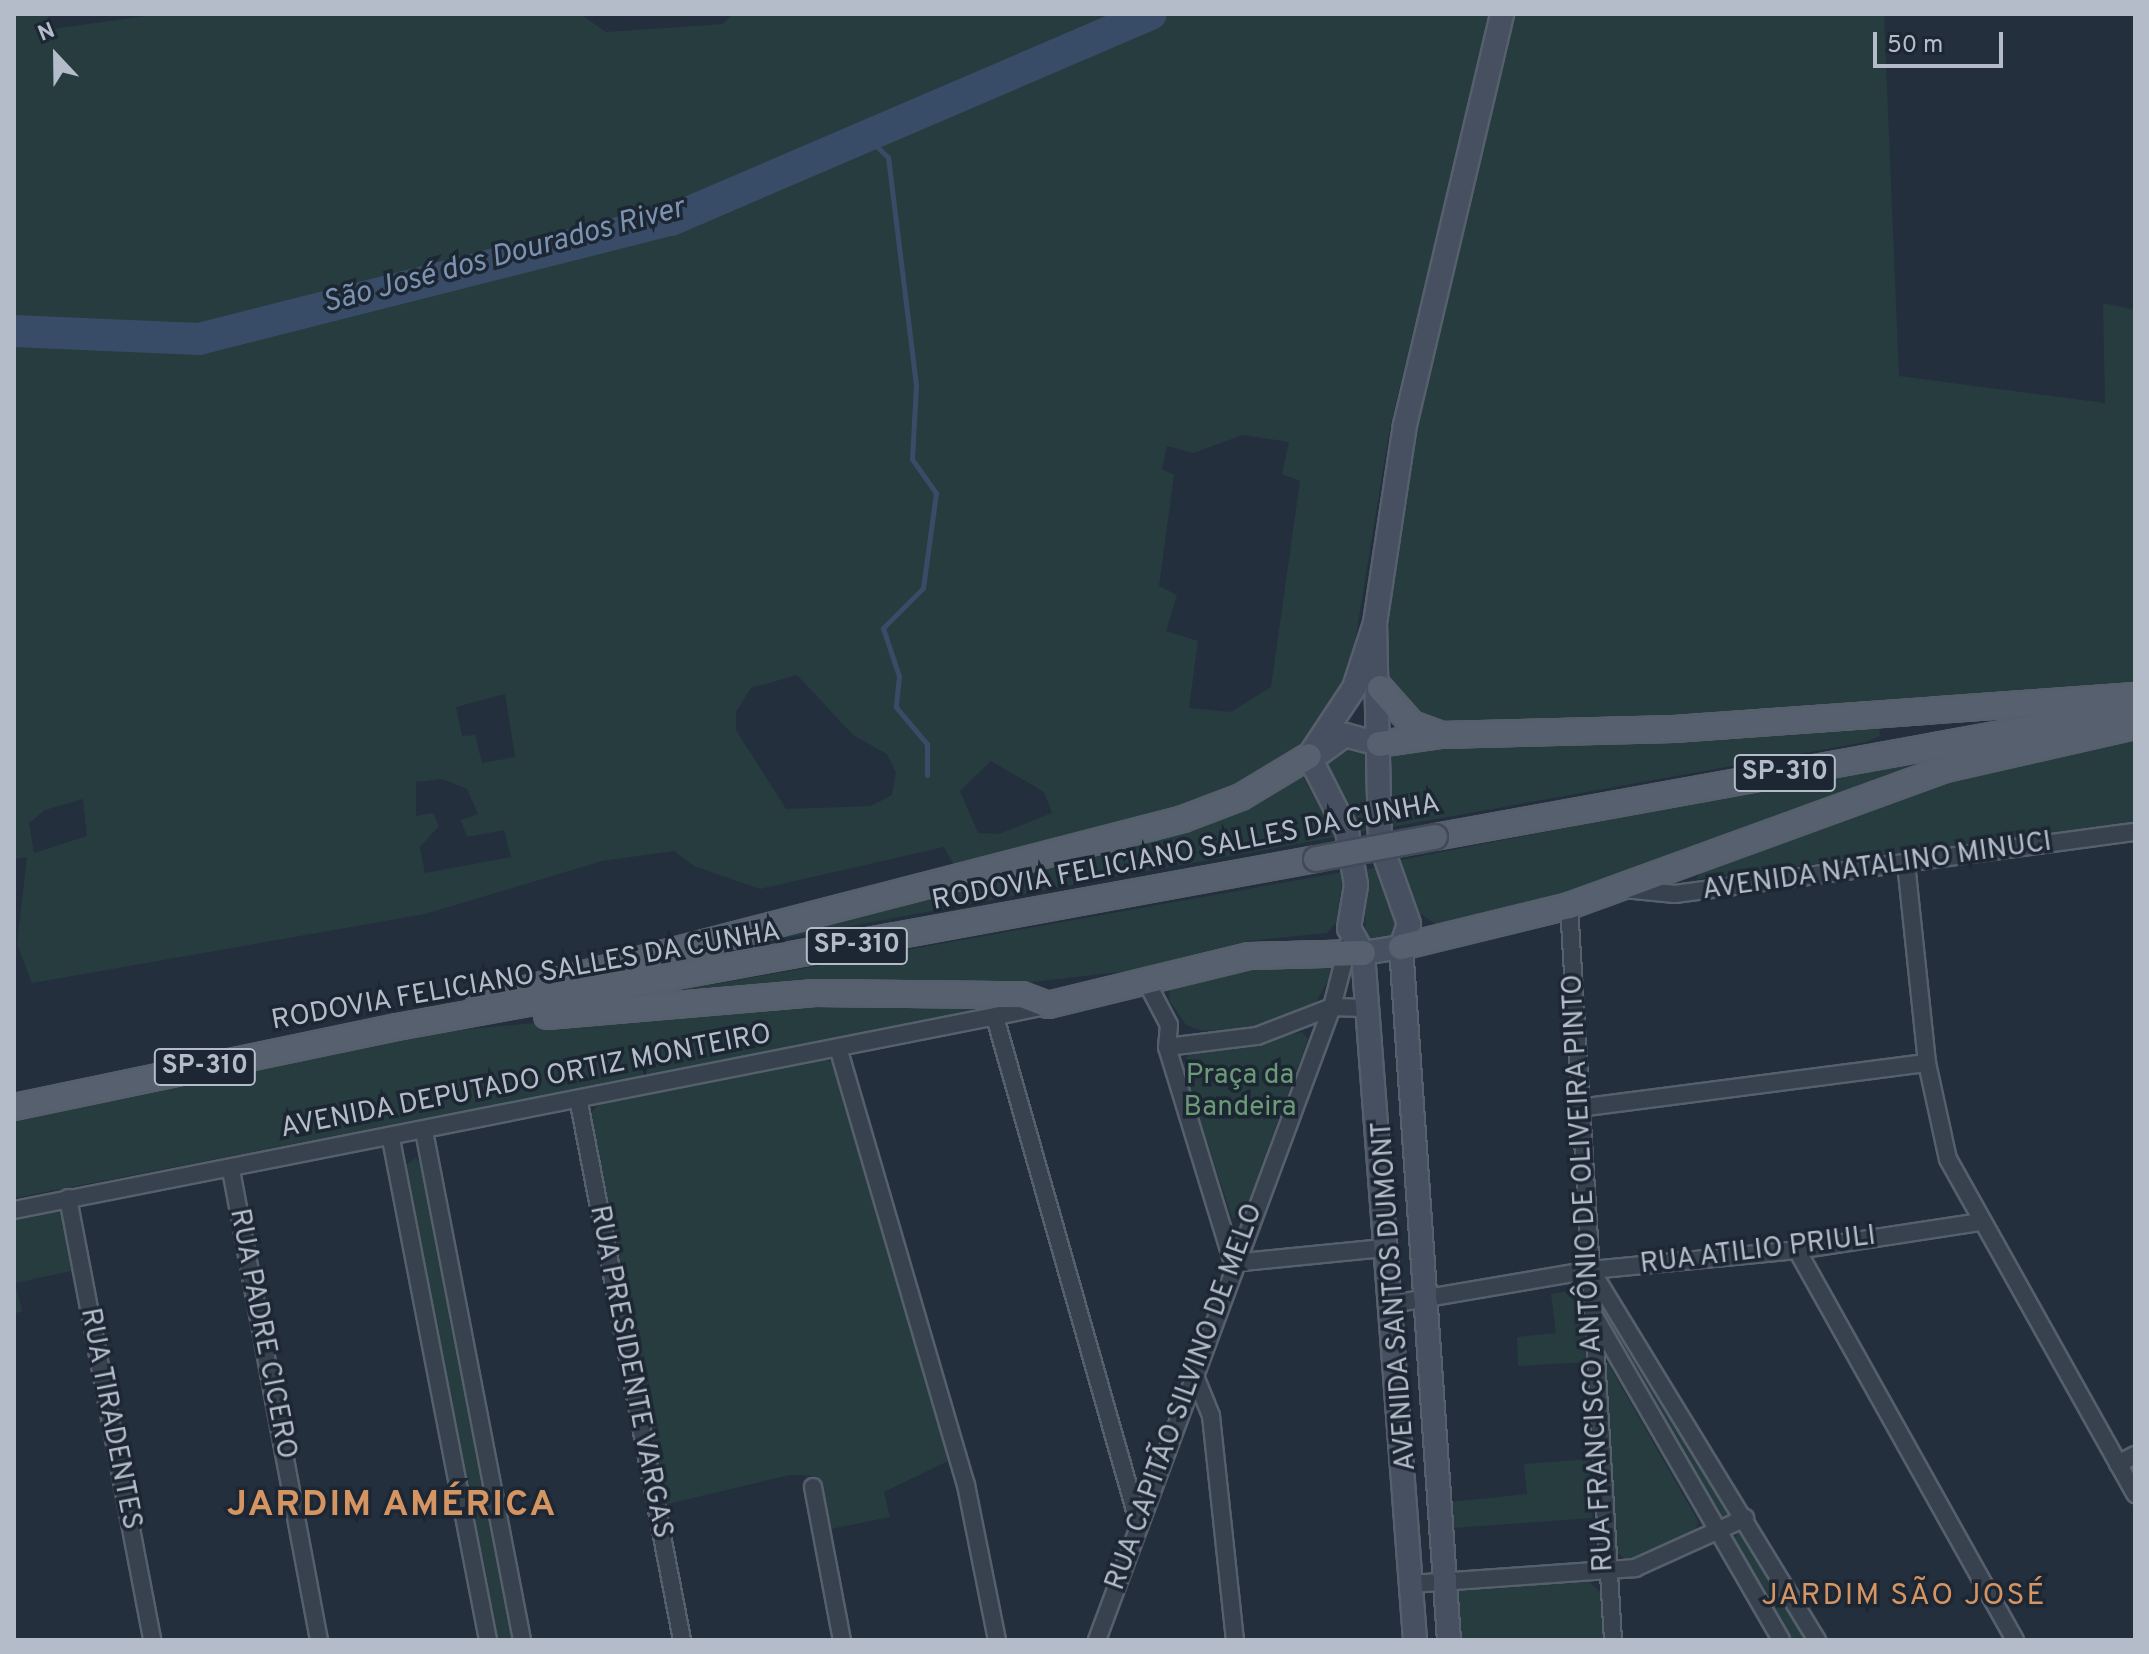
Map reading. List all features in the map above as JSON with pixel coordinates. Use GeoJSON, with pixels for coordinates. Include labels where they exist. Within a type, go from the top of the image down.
{"type":"FeatureCollection","features":[{"type":"Feature","properties":{"kind":"main road"},"geometry":{"type":"LineString","coordinates":[[1380,688],[1412,724],[1441,735]]}},
{"type":"Feature","properties":{"kind":"main road"},"geometry":{"type":"LineString","coordinates":[[1379,744],[1441,735],[1674,729],[2135,696]]}},
{"type":"Feature","properties":{"kind":"main road","name":"RODOVIA FELICIANO SALLES DA CUNHA"},"geometry":{"type":"LineString","coordinates":[[14,1107],[397,1027],[2135,710]]}},
{"type":"Feature","properties":{"kind":"main road"},"geometry":{"type":"LineString","coordinates":[[1401,947],[1569,906],[1946,769],[2135,726]]}},
{"type":"Feature","properties":{"kind":"main road"},"geometry":{"type":"LineString","coordinates":[[397,1027],[570,972],[1183,819],[1241,797],[1318,758]]}},
{"type":"Feature","properties":{"kind":"main road"},"geometry":{"type":"LineString","coordinates":[[397,1027],[815,993],[1022,995],[1048,1005],[1249,956],[1353,944]]}},
{"type":"Feature","properties":{"kind":"street"},"geometry":{"type":"LineString","coordinates":[[1318,758],[1354,688],[1375,623],[1405,425],[1502,14]]}},
{"type":"Feature","properties":{"kind":"street","name":"AVENIDA SANTOS DUMONT"},"geometry":{"type":"LineString","coordinates":[[1375,623],[1380,688],[1380,842],[1409,924],[1401,947],[1449,1640]]}},
{"type":"Feature","properties":{"kind":"street"},"geometry":{"type":"LineString","coordinates":[[1318,758],[1362,735],[1379,744]]}},
{"type":"Feature","properties":{"kind":"street","name":"AVENIDA SANTOS DUMONT"},"geometry":{"type":"LineString","coordinates":[[1318,758],[1352,856],[1356,885],[1353,944],[1364,1008],[1383,1248],[1392,1304],[1415,1640]]}},
{"type":"Feature","properties":{"kind":"street","name":"AVENIDA NATALINO MINUCI"},"geometry":{"type":"LineString","coordinates":[[1619,888],[1675,894],[2135,832]]}},
{"type":"Feature","properties":{"kind":"street"},"geometry":{"type":"LineString","coordinates":[[1906,863],[1927,1063],[1948,1159],[2135,1494]]}},
{"type":"Feature","properties":{"kind":"street","name":"RUA FRANCISCO ANTÔNIO DE OLIVEIRA PINTO"},"geometry":{"type":"LineString","coordinates":[[1569,906],[1591,1270],[1590,1309],[1604,1570],[1613,1640]]}},
{"type":"Feature","properties":{"kind":"street"},"geometry":{"type":"LineString","coordinates":[[1353,944],[1401,947]]}},
{"type":"Feature","properties":{"kind":"street","name":"RUA CAPITÃO SILVINO DE MELO"},"geometry":{"type":"LineString","coordinates":[[1097,1640],[1137,1517],[1197,1381],[1233,1263],[1332,1007],[1353,944]]}},
{"type":"Feature","properties":{"kind":"street"},"geometry":{"type":"LineString","coordinates":[[1146,981],[1169,1025],[1167,1047],[1233,1263],[1383,1248]]}},
{"type":"Feature","properties":{"kind":"street","name":"AVENIDA DEPUTADO ORTIZ MONTEIRO"},"geometry":{"type":"LineString","coordinates":[[14,1210],[579,1103],[1048,1005]]}},
{"type":"Feature","properties":{"kind":"street"},"geometry":{"type":"LineString","coordinates":[[1167,1047],[1257,1036],[1332,1007],[1364,1008]]}},
{"type":"Feature","properties":{"kind":"street"},"geometry":{"type":"LineString","coordinates":[[995,1017],[1137,1517]]}},
{"type":"Feature","properties":{"kind":"street"},"geometry":{"type":"LineString","coordinates":[[839,1051],[966,1485],[997,1640]]}},
{"type":"Feature","properties":{"kind":"street"},"geometry":{"type":"LineString","coordinates":[[1579,1108],[1927,1063]]}},
{"type":"Feature","properties":{"kind":"street","name":"RUA PRESIDENTE VARGAS"},"geometry":{"type":"LineString","coordinates":[[579,1103],[682,1640]]}},
{"type":"Feature","properties":{"kind":"street"},"geometry":{"type":"LineString","coordinates":[[424,1131],[522,1640]]}},
{"type":"Feature","properties":{"kind":"street"},"geometry":{"type":"LineString","coordinates":[[391,1139],[488,1640]]}},
{"type":"Feature","properties":{"kind":"street","name":"RUA PADRE CICERO"},"geometry":{"type":"LineString","coordinates":[[231,1170],[319,1640]]}},
{"type":"Feature","properties":{"kind":"street","name":"RUA TIRADENTES"},"geometry":{"type":"LineString","coordinates":[[68,1198],[152,1640]]}},
{"type":"Feature","properties":{"kind":"street","name":"RUA ATILIO PRIULI"},"geometry":{"type":"LineString","coordinates":[[1392,1304],[1591,1270],[1797,1250],[1981,1222]]}},
{"type":"Feature","properties":{"kind":"street"},"geometry":{"type":"LineString","coordinates":[[1797,1250],[2015,1640]]}},
{"type":"Feature","properties":{"kind":"street"},"geometry":{"type":"LineString","coordinates":[[1591,1270],[1817,1640]]}},
{"type":"Feature","properties":{"kind":"street"},"geometry":{"type":"LineString","coordinates":[[1590,1309],[1715,1531],[1781,1640]]}},
{"type":"Feature","properties":{"kind":"street"},"geometry":{"type":"LineString","coordinates":[[1197,1381],[1211,1416],[1235,1640]]}},
{"type":"Feature","properties":{"kind":"street"},"geometry":{"type":"LineString","coordinates":[[2118,1464],[2135,1455]]}},
{"type":"Feature","properties":{"kind":"street"},"geometry":{"type":"LineString","coordinates":[[813,1487],[842,1640]]}},
{"type":"Feature","properties":{"kind":"street"},"geometry":{"type":"LineString","coordinates":[[1412,1584],[1635,1568],[1745,1518]]}},
{"type":"Feature","properties":{"kind":"green space"},"geometry":{"type":"Polygon","coordinates":[[[14,14],[47,14],[52,29],[161,14],[580,14],[606,32],[723,24],[733,14],[1490,14],[1390,427],[1348,685],[1290,759],[1235,794],[957,870],[944,847],[760,889],[694,866],[674,851],[602,861],[425,914],[32,983],[17,944],[27,857],[14,859],[14,14]],[[1243,435],[1193,453],[1167,446],[1162,469],[1174,475],[1159,586],[1177,595],[1166,631],[1198,641],[1189,708],[1231,712],[1271,687],[1300,481],[1282,474],[1289,442],[1243,435]],[[797,675],[751,688],[736,712],[736,730],[786,809],[871,806],[892,795],[896,772],[887,754],[853,735],[797,675]],[[505,694],[456,707],[462,736],[475,735],[482,763],[515,757],[505,694]],[[991,761],[960,791],[978,833],[999,834],[1052,813],[1044,792],[991,761]],[[442,779],[416,782],[416,816],[433,813],[439,826],[420,847],[425,873],[511,857],[504,830],[467,837],[461,820],[478,814],[467,789],[442,779]],[[83,799],[45,810],[29,823],[34,853],[87,836],[83,799]]]}},
{"type":"Feature","properties":{"kind":"green space"},"geometry":{"type":"Polygon","coordinates":[[[1513,14],[1884,14],[1899,376],[2105,403],[2103,303],[2135,310],[2135,687],[1676,722],[1445,726],[1406,708],[1389,682],[1386,633],[1417,432],[1513,14]]]}},
{"type":"Feature","properties":{"kind":"green space"},"geometry":{"type":"Polygon","coordinates":[[[1879,725],[1880,736],[1866,742],[1386,828],[1392,751],[1399,746],[1879,725]]]}},
{"type":"Feature","properties":{"kind":"green space"},"geometry":{"type":"Polygon","coordinates":[[[2135,736],[2135,823],[1696,879],[1705,866],[1948,776],[2135,736]]]}},
{"type":"Feature","properties":{"kind":"green space"},"geometry":{"type":"Polygon","coordinates":[[[1339,742],[1368,747],[1372,829],[1355,833],[1323,765],[1339,742]]]}},
{"type":"Feature","properties":{"kind":"green space"},"geometry":{"type":"Polygon","coordinates":[[[1911,760],[1913,770],[1615,879],[1439,926],[1416,911],[1401,860],[1911,760]]]}},
{"type":"Feature","properties":{"kind":"green space"},"geometry":{"type":"Polygon","coordinates":[[[1300,771],[1335,837],[774,940],[774,936],[1300,771]]]}},
{"type":"Feature","properties":{"kind":"green space"},"geometry":{"type":"Polygon","coordinates":[[[1379,867],[1395,908],[1395,932],[1387,942],[1366,942],[1363,870],[1379,867]]]}},
{"type":"Feature","properties":{"kind":"green space"},"geometry":{"type":"Polygon","coordinates":[[[1343,872],[1337,922],[1327,933],[1247,941],[1128,971],[978,988],[659,994],[1343,872]]]}},
{"type":"Feature","properties":{"kind":"green space"},"geometry":{"type":"Polygon","coordinates":[[[1330,957],[1335,968],[1315,1004],[1256,1027],[1203,1031],[1186,1025],[1169,1000],[1170,988],[1181,982],[1245,966],[1330,957]]]}},
{"type":"Feature","properties":{"kind":"green space"},"geometry":{"type":"Polygon","coordinates":[[[750,1003],[990,1009],[14,1198],[14,1117],[405,1035],[750,1003]]]}},
{"type":"Feature","properties":{"kind":"green space","name":"Praça da Bandeira"},"geometry":{"type":"Polygon","coordinates":[[[1302,1032],[1308,1039],[1243,1217],[1232,1218],[1182,1065],[1189,1054],[1302,1032]]]}},
{"type":"Feature","properties":{"kind":"green space"},"geometry":{"type":"Polygon","coordinates":[[[825,1059],[835,1065],[950,1460],[884,1492],[890,1517],[831,1529],[817,1476],[790,1475],[663,1505],[588,1116],[598,1105],[825,1059]]]}},
{"type":"Feature","properties":{"kind":"green space"},"geometry":{"type":"Polygon","coordinates":[[[416,1158],[420,1163],[514,1640],[493,1640],[402,1168],[416,1158]]]}},
{"type":"Feature","properties":{"kind":"green space"},"geometry":{"type":"Polygon","coordinates":[[[50,1208],[61,1214],[71,1271],[15,1283],[22,1311],[14,1314],[14,1217],[50,1208]]]}},
{"type":"Feature","properties":{"kind":"green space"},"geometry":{"type":"Polygon","coordinates":[[[1573,1291],[1584,1311],[1586,1362],[1518,1366],[1517,1337],[1556,1333],[1551,1294],[1573,1291]]]}},
{"type":"Feature","properties":{"kind":"green space"},"geometry":{"type":"Polygon","coordinates":[[[1602,1300],[1727,1506],[1727,1515],[1718,1518],[1595,1303],[1602,1300]]]}},
{"type":"Feature","properties":{"kind":"green space"},"geometry":{"type":"Polygon","coordinates":[[[1602,1353],[1698,1521],[1695,1533],[1631,1564],[1613,1549],[1602,1353]]]}},
{"type":"Feature","properties":{"kind":"green space"},"geometry":{"type":"Polygon","coordinates":[[[1590,1459],[1592,1518],[1453,1528],[1450,1502],[1527,1494],[1524,1464],[1590,1459]]]}},
{"type":"Feature","properties":{"kind":"green space"},"geometry":{"type":"Polygon","coordinates":[[[1738,1532],[1745,1536],[1808,1640],[1789,1640],[1731,1544],[1738,1532]]]}},
{"type":"Feature","properties":{"kind":"green space"},"geometry":{"type":"Polygon","coordinates":[[[1586,1579],[1600,1592],[1604,1640],[1453,1640],[1455,1590],[1464,1585],[1586,1579]]]}},
{"type":"Feature","properties":{"kind":"waterway","name":"São José dos Dourados River"},"geometry":{"type":"LineString","coordinates":[[14,331],[199,339],[671,220],[1151,14]]}},
{"type":"Feature","properties":{"kind":"waterway"},"geometry":{"type":"LineString","coordinates":[[864,134],[888,157],[916,385],[912,459],[936,493],[923,588],[883,628],[899,676],[896,707],[927,744],[927,775]]}},
{"type":"Feature","properties":{"kind":"district","name":"JARDIM AMÉRICA"},"geometry":{"type":"Point","coordinates":[392,1507]}},
{"type":"Feature","properties":{"kind":"district","name":"JARDIM SÃO JOSÉ"},"geometry":{"type":"Point","coordinates":[1904,1597]}}]}
